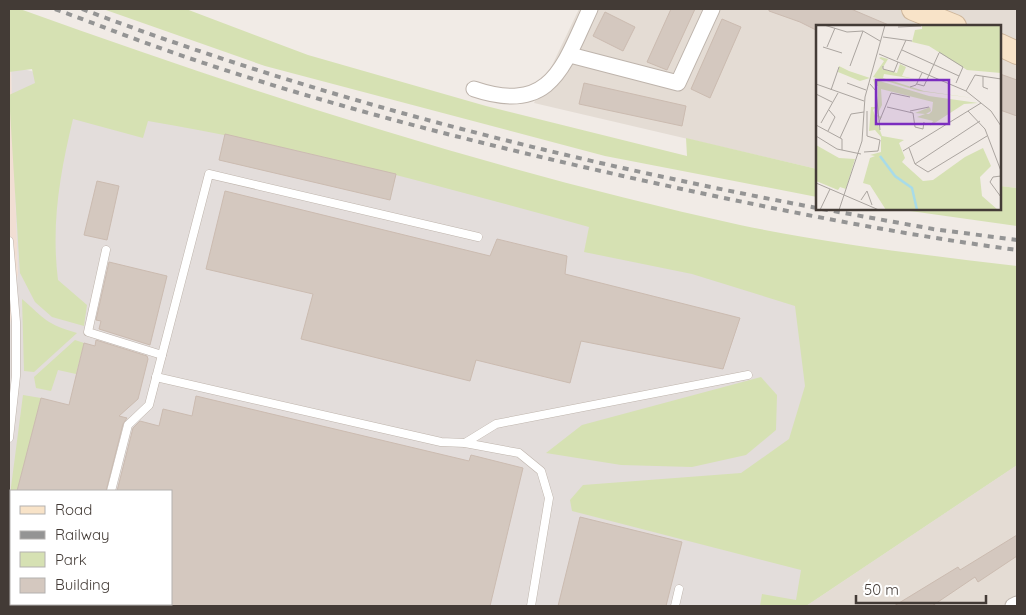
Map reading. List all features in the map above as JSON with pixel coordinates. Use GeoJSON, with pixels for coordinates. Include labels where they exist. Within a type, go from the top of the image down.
{"type":"FeatureCollection","features":[{"type":"Feature","properties":{"kind":"main road"},"geometry":{"type":"LineString","coordinates":[[913,9],[952,25]]}},
{"type":"Feature","properties":{"kind":"main road"},"geometry":{"type":"LineString","coordinates":[[1001,45],[1017,53]]}},
{"type":"Feature","properties":{"kind":"street"},"geometry":{"type":"LineString","coordinates":[[474,89],[496,96],[520,97],[541,89],[560,72],[570,55],[590,9]]}},
{"type":"Feature","properties":{"kind":"street"},"geometry":{"type":"LineString","coordinates":[[570,55],[678,82],[712,9]]}},
{"type":"Feature","properties":{"kind":"street"},"geometry":{"type":"LineString","coordinates":[[1013,606],[1017,604]]}},
{"type":"Feature","properties":{"kind":"lane"},"geometry":{"type":"LineString","coordinates":[[111,490],[128,425],[149,405],[209,174],[478,238]]}},
{"type":"Feature","properties":{"kind":"lane"},"geometry":{"type":"LineString","coordinates":[[9,241],[16,322],[16,376],[9,438]]}},
{"type":"Feature","properties":{"kind":"lane"},"geometry":{"type":"LineString","coordinates":[[106,250],[88,332],[162,355]]}},
{"type":"Feature","properties":{"kind":"lane"},"geometry":{"type":"LineString","coordinates":[[465,443],[496,424],[748,375]]}},
{"type":"Feature","properties":{"kind":"lane"},"geometry":{"type":"LineString","coordinates":[[156,377],[441,442],[465,443],[519,453],[541,471],[549,498],[531,606]]}},
{"type":"Feature","properties":{"kind":"lane"},"geometry":{"type":"LineString","coordinates":[[675,606],[679,588]]}},
{"type":"Feature","properties":{"kind":"shaded area"},"geometry":{"type":"Polygon","coordinates":[[[579,9],[1017,9],[1017,188],[1001,186],[1001,25],[816,25],[816,169],[534,103],[579,9]]]}},
{"type":"Feature","properties":{"kind":"shaded area"},"geometry":{"type":"Polygon","coordinates":[[[9,65],[11,66],[18,274],[9,332],[9,65]]]}},
{"type":"Feature","properties":{"kind":"shaded area"},"geometry":{"type":"Polygon","coordinates":[[[11,66],[1017,320],[1017,465],[806,606],[12,606],[172,605],[172,490],[10,490],[10,596],[9,332],[18,274],[11,66]]]}},
{"type":"Feature","properties":{"kind":"shaded area"},"geometry":{"type":"Polygon","coordinates":[[[1017,465],[1017,606],[806,606],[1017,465]]]}},
{"type":"Feature","properties":{"kind":"green space"},"geometry":{"type":"Polygon","coordinates":[[[9,9],[20,9],[198,71],[377,129],[648,204],[740,225],[809,238],[1017,266],[1017,465],[806,606],[760,606],[762,594],[796,600],[801,570],[572,511],[570,500],[583,485],[741,473],[789,439],[805,386],[795,306],[692,274],[584,252],[589,227],[425,182],[315,155],[260,142],[148,121],[143,138],[73,119],[58,199],[56,259],[58,280],[87,305],[84,326],[52,317],[35,302],[20,273],[9,95],[35,83],[32,69],[9,72],[9,9]]]}},
{"type":"Feature","properties":{"kind":"green space"},"geometry":{"type":"Polygon","coordinates":[[[103,9],[186,9],[308,55],[486,106],[687,156],[686,138],[816,169],[816,197],[605,156],[265,66],[103,9]]]}},
{"type":"Feature","properties":{"kind":"green space"},"geometry":{"type":"Polygon","coordinates":[[[1001,186],[1017,188],[1017,226],[903,210],[1001,210],[1001,186]]]}},
{"type":"Feature","properties":{"kind":"green space"},"geometry":{"type":"Polygon","coordinates":[[[22,299],[52,324],[77,333],[34,372],[24,371],[22,299]]]}},
{"type":"Feature","properties":{"kind":"green space"},"geometry":{"type":"Polygon","coordinates":[[[75,340],[84,343],[76,374],[58,370],[51,391],[36,388],[34,377],[75,340]]]}},
{"type":"Feature","properties":{"kind":"green space"},"geometry":{"type":"Polygon","coordinates":[[[761,377],[777,395],[776,430],[746,455],[692,467],[621,465],[546,453],[582,425],[761,377]]]}},
{"type":"Feature","properties":{"kind":"green space"},"geometry":{"type":"Polygon","coordinates":[[[23,395],[41,398],[17,490],[11,490],[23,395]]]}},
{"type":"Feature","properties":{"kind":"green space"},"geometry":{"type":"Polygon","coordinates":[[[9,554],[10,605],[29,606],[9,606],[9,554]]]}},
{"type":"Feature","properties":{"kind":"building"},"geometry":{"type":"Polygon","coordinates":[[[671,9],[695,9],[667,70],[647,62],[671,9]]]}},
{"type":"Feature","properties":{"kind":"building"},"geometry":{"type":"Polygon","coordinates":[[[769,9],[851,9],[889,25],[816,25],[816,30],[769,11],[769,9]]]}},
{"type":"Feature","properties":{"kind":"building"},"geometry":{"type":"Polygon","coordinates":[[[605,12],[635,27],[623,51],[593,36],[605,12]]]}},
{"type":"Feature","properties":{"kind":"building"},"geometry":{"type":"Polygon","coordinates":[[[722,19],[741,27],[710,98],[691,89],[722,19]]]}},
{"type":"Feature","properties":{"kind":"building"},"geometry":{"type":"Polygon","coordinates":[[[1001,74],[1017,80],[1017,116],[1001,110],[1001,74]]]}},
{"type":"Feature","properties":{"kind":"building"},"geometry":{"type":"Polygon","coordinates":[[[584,83],[686,106],[682,126],[579,104],[584,83]]]}},
{"type":"Feature","properties":{"kind":"building"},"geometry":{"type":"Polygon","coordinates":[[[225,134],[396,174],[390,200],[219,160],[225,134]]]}},
{"type":"Feature","properties":{"kind":"building"},"geometry":{"type":"Polygon","coordinates":[[[97,181],[119,186],[107,240],[84,235],[97,181]]]}},
{"type":"Feature","properties":{"kind":"building"},"geometry":{"type":"Polygon","coordinates":[[[225,191],[490,256],[497,239],[567,256],[565,274],[740,318],[723,369],[581,341],[570,383],[476,360],[470,381],[301,339],[313,294],[206,269],[225,191]]]}},
{"type":"Feature","properties":{"kind":"building"},"geometry":{"type":"Polygon","coordinates":[[[109,262],[167,276],[150,345],[99,329],[101,321],[96,320],[109,262]]]}},
{"type":"Feature","properties":{"kind":"building"},"geometry":{"type":"Polygon","coordinates":[[[96,340],[147,356],[148,359],[138,399],[119,416],[127,418],[123,424],[106,490],[17,490],[41,398],[69,405],[84,343],[95,346],[96,340]]]}},
{"type":"Feature","properties":{"kind":"building"},"geometry":{"type":"Polygon","coordinates":[[[196,396],[469,461],[471,455],[523,468],[490,606],[171,606],[172,490],[117,490],[133,428],[140,421],[159,426],[163,409],[192,416],[196,396]]]}},
{"type":"Feature","properties":{"kind":"building"},"geometry":{"type":"Polygon","coordinates":[[[580,517],[682,542],[666,606],[558,606],[580,517]]]}},
{"type":"Feature","properties":{"kind":"building"},"geometry":{"type":"Polygon","coordinates":[[[1017,535],[1017,556],[978,582],[975,577],[932,606],[894,606],[958,567],[960,570],[1017,535]]]}},
{"type":"Feature","properties":{"kind":"railway"},"geometry":{"type":"LineString","coordinates":[[55,9],[236,74],[416,126],[659,184],[793,212],[927,237],[1017,250]]}},
{"type":"Feature","properties":{"kind":"railway"},"geometry":{"type":"LineString","coordinates":[[82,9],[262,71],[445,125],[630,170],[816,208]]}},
{"type":"Feature","properties":{"kind":"railway"},"geometry":{"type":"LineString","coordinates":[[828,210],[933,229],[1017,240]]}}]}
